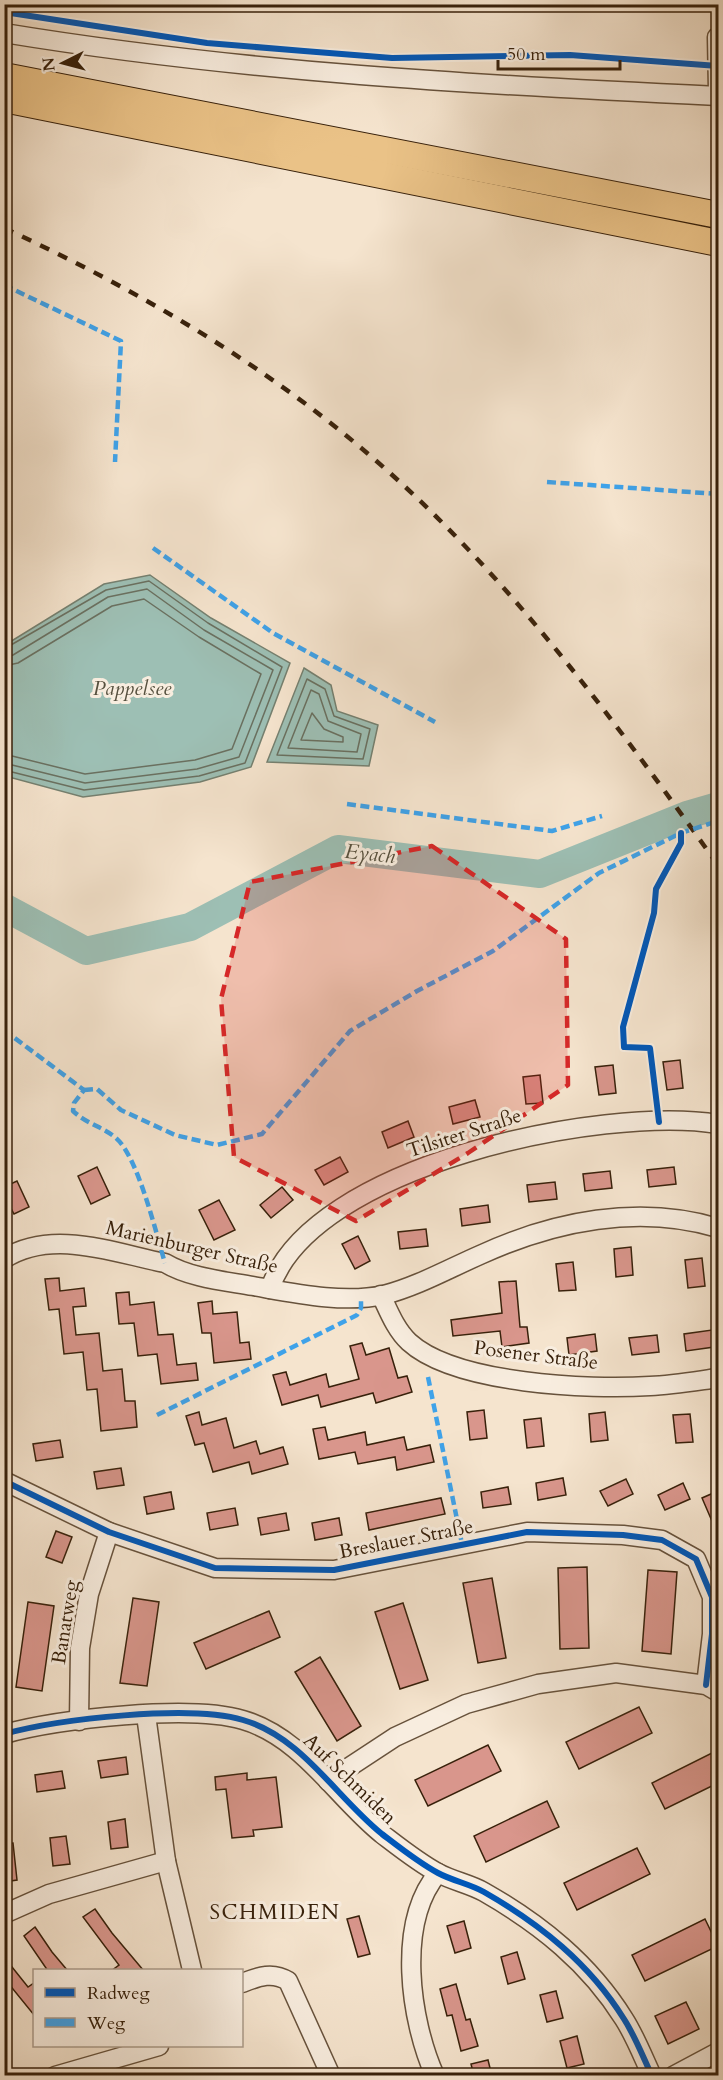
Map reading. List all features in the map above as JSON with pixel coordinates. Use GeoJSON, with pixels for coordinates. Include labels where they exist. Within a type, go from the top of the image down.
{"type":"FeatureCollection","features":[{"type":"Feature","properties":{"kind":"highway"},"geometry":{"type":"LineString","coordinates":[[4,76],[718,216]]}},
{"type":"Feature","properties":{"kind":"highway"},"geometry":{"type":"LineString","coordinates":[[4,99],[718,243]]}},
{"type":"Feature","properties":{"kind":"street"},"geometry":{"type":"LineString","coordinates":[[4,33],[164,57],[282,70],[552,88],[718,96]]}},
{"type":"Feature","properties":{"kind":"street"},"geometry":{"type":"LineString","coordinates":[[717,37],[718,91]]}},
{"type":"Feature","properties":{"kind":"street","name":"Tilsiter Straße"},"geometry":{"type":"LineString","coordinates":[[270,1289],[287,1254],[336,1212],[388,1182],[469,1152],[531,1134],[605,1125],[702,1121],[718,1124]]}},
{"type":"Feature","properties":{"kind":"street","name":"Marienburger Straße"},"geometry":{"type":"LineString","coordinates":[[4,1259],[35,1245],[70,1244],[165,1263],[174,1268],[224,1281],[345,1298],[381,1295],[417,1285],[531,1234],[586,1221],[643,1215],[718,1228]]}},
{"type":"Feature","properties":{"kind":"street","name":"Posener Straße"},"geometry":{"type":"LineString","coordinates":[[381,1295],[394,1323],[409,1342],[431,1358],[457,1368],[511,1379],[587,1386],[650,1386],[718,1378]]}},
{"type":"Feature","properties":{"kind":"street","name":"Breslauer Straße"},"geometry":{"type":"LineString","coordinates":[[4,1481],[109,1532],[214,1568],[334,1570],[527,1532],[623,1535],[662,1540],[696,1559],[712,1597],[712,1688]]}},
{"type":"Feature","properties":{"kind":"street","name":"Banatweg"},"geometry":{"type":"LineString","coordinates":[[79,1721],[80,1648],[89,1594],[109,1532]]}},
{"type":"Feature","properties":{"kind":"street"},"geometry":{"type":"LineString","coordinates":[[328,1781],[395,1737],[466,1704],[538,1684],[616,1673],[712,1688]]}},
{"type":"Feature","properties":{"kind":"street","name":"Auf Schmiden"},"geometry":{"type":"LineString","coordinates":[[4,1734],[79,1721],[194,1713],[244,1720],[283,1739],[328,1781],[353,1810],[384,1836],[438,1873],[481,1890],[521,1914],[559,1943],[596,1980],[624,2020],[652,2076]]}},
{"type":"Feature","properties":{"kind":"street"},"geometry":{"type":"LineString","coordinates":[[146,1715],[166,1861],[192,1969]]}},
{"type":"Feature","properties":{"kind":"street"},"geometry":{"type":"LineString","coordinates":[[4,1914],[49,1894],[166,1861]]}},
{"type":"Feature","properties":{"kind":"street"},"geometry":{"type":"LineString","coordinates":[[435,2076],[419,2025],[412,1976],[413,1937],[418,1907],[428,1885],[438,1873]]}},
{"type":"Feature","properties":{"kind":"street"},"geometry":{"type":"LineString","coordinates":[[243,1983],[268,1975],[279,1975],[288,1981],[331,2076]]}},
{"type":"Feature","properties":{"kind":"street"},"geometry":{"type":"LineString","coordinates":[[55,2076],[156,2047]]}},
{"type":"Feature","properties":{"kind":"street"},"geometry":{"type":"LineString","coordinates":[[673,2076],[718,2052]]}},
{"type":"Feature","properties":{"kind":"highlighted area"},"geometry":{"type":"Polygon","coordinates":[[[432,846],[566,939],[568,1085],[468,1153],[356,1221],[234,1157],[221,999],[250,882],[432,846]]]}},
{"type":"Feature","properties":{"kind":"water","name":"Pappelsee"},"geometry":{"type":"Polygon","coordinates":[[[150,575],[211,618],[290,663],[251,767],[200,782],[83,797],[5,776],[5,645],[104,584],[150,575]]]}},
{"type":"Feature","properties":{"kind":"water"},"geometry":{"type":"Polygon","coordinates":[[[304,668],[331,685],[337,711],[378,725],[369,766],[267,762],[304,668]]]}},
{"type":"Feature","properties":{"kind":"building"},"geometry":{"type":"Polygon","coordinates":[[[680,1060],[683,1088],[667,1090],[663,1062],[680,1060]]]}},
{"type":"Feature","properties":{"kind":"building"},"geometry":{"type":"Polygon","coordinates":[[[613,1065],[616,1093],[599,1095],[595,1067],[613,1065]]]}},
{"type":"Feature","properties":{"kind":"building"},"geometry":{"type":"Polygon","coordinates":[[[540,1075],[543,1103],[526,1104],[523,1077],[540,1075]]]}},
{"type":"Feature","properties":{"kind":"building"},"geometry":{"type":"Polygon","coordinates":[[[475,1100],[480,1117],[453,1124],[449,1107],[475,1100]]]}},
{"type":"Feature","properties":{"kind":"building"},"geometry":{"type":"Polygon","coordinates":[[[408,1121],[414,1137],[388,1148],[382,1132],[408,1121]]]}},
{"type":"Feature","properties":{"kind":"building"},"geometry":{"type":"Polygon","coordinates":[[[340,1157],[348,1172],[324,1185],[315,1170],[340,1157]]]}},
{"type":"Feature","properties":{"kind":"building"},"geometry":{"type":"Polygon","coordinates":[[[97,1167],[110,1195],[91,1204],[78,1176],[97,1167]]]}},
{"type":"Feature","properties":{"kind":"building"},"geometry":{"type":"Polygon","coordinates":[[[674,1167],[676,1184],[649,1187],[647,1170],[674,1167]]]}},
{"type":"Feature","properties":{"kind":"building"},"geometry":{"type":"Polygon","coordinates":[[[610,1171],[612,1188],[585,1191],[583,1174],[610,1171]]]}},
{"type":"Feature","properties":{"kind":"building"},"geometry":{"type":"Polygon","coordinates":[[[17,1181],[29,1207],[14,1214],[4,1195],[4,1187],[17,1181]]]}},
{"type":"Feature","properties":{"kind":"building"},"geometry":{"type":"Polygon","coordinates":[[[555,1182],[557,1199],[529,1202],[527,1185],[555,1182]]]}},
{"type":"Feature","properties":{"kind":"building"},"geometry":{"type":"Polygon","coordinates":[[[282,1187],[293,1200],[271,1218],[260,1205],[282,1187]]]}},
{"type":"Feature","properties":{"kind":"building"},"geometry":{"type":"Polygon","coordinates":[[[219,1200],[235,1230],[214,1240],[199,1210],[219,1200]]]}},
{"type":"Feature","properties":{"kind":"building"},"geometry":{"type":"Polygon","coordinates":[[[488,1205],[490,1222],[462,1226],[460,1209],[488,1205]]]}},
{"type":"Feature","properties":{"kind":"building"},"geometry":{"type":"Polygon","coordinates":[[[426,1229],[428,1246],[400,1249],[398,1232],[426,1229]]]}},
{"type":"Feature","properties":{"kind":"building"},"geometry":{"type":"Polygon","coordinates":[[[358,1236],[370,1261],[355,1269],[342,1244],[358,1236]]]}},
{"type":"Feature","properties":{"kind":"building"},"geometry":{"type":"Polygon","coordinates":[[[631,1247],[633,1275],[616,1277],[614,1249],[631,1247]]]}},
{"type":"Feature","properties":{"kind":"building"},"geometry":{"type":"Polygon","coordinates":[[[702,1258],[705,1286],[688,1288],[685,1260],[702,1258]]]}},
{"type":"Feature","properties":{"kind":"building"},"geometry":{"type":"Polygon","coordinates":[[[573,1262],[576,1290],[559,1291],[556,1264],[573,1262]]]}},
{"type":"Feature","properties":{"kind":"building"},"geometry":{"type":"Polygon","coordinates":[[[59,1278],[60,1291],[84,1288],[86,1306],[73,1307],[76,1335],[99,1333],[103,1371],[122,1369],[125,1401],[135,1401],[137,1427],[101,1431],[97,1389],[87,1390],[83,1352],[64,1354],[59,1309],[49,1310],[45,1279],[59,1278]]]}},
{"type":"Feature","properties":{"kind":"building"},"geometry":{"type":"Polygon","coordinates":[[[516,1281],[520,1327],[527,1327],[529,1343],[502,1347],[500,1331],[453,1336],[451,1320],[502,1313],[499,1282],[516,1281]]]}},
{"type":"Feature","properties":{"kind":"building"},"geometry":{"type":"Polygon","coordinates":[[[129,1292],[130,1305],[154,1302],[158,1335],[173,1334],[177,1365],[196,1363],[198,1380],[161,1384],[157,1354],[138,1356],[134,1323],[119,1324],[116,1293],[129,1292]]]}},
{"type":"Feature","properties":{"kind":"building"},"geometry":{"type":"Polygon","coordinates":[[[212,1301],[213,1314],[237,1312],[240,1343],[249,1342],[251,1359],[214,1363],[211,1333],[202,1333],[198,1303],[212,1301]]]}},
{"type":"Feature","properties":{"kind":"building"},"geometry":{"type":"Polygon","coordinates":[[[712,1330],[714,1347],[686,1351],[684,1334],[712,1330]]]}},
{"type":"Feature","properties":{"kind":"building"},"geometry":{"type":"Polygon","coordinates":[[[595,1334],[597,1351],[569,1355],[567,1338],[595,1334]]]}},
{"type":"Feature","properties":{"kind":"building"},"geometry":{"type":"Polygon","coordinates":[[[657,1335],[659,1352],[632,1355],[629,1338],[657,1335]]]}},
{"type":"Feature","properties":{"kind":"building"},"geometry":{"type":"Polygon","coordinates":[[[362,1343],[366,1355],[389,1348],[398,1378],[407,1376],[412,1392],[376,1403],[373,1393],[321,1407],[318,1395],[282,1405],[273,1375],[286,1372],[290,1385],[326,1374],[329,1387],[359,1379],[350,1346],[362,1343]]]}},
{"type":"Feature","properties":{"kind":"building"},"geometry":{"type":"Polygon","coordinates":[[[484,1410],[487,1438],[470,1440],[467,1412],[484,1410]]]}},
{"type":"Feature","properties":{"kind":"building"},"geometry":{"type":"Polygon","coordinates":[[[199,1412],[202,1425],[226,1418],[234,1448],[256,1441],[260,1454],[283,1447],[288,1464],[252,1474],[249,1462],[213,1472],[204,1443],[195,1445],[186,1416],[199,1412]]]}},
{"type":"Feature","properties":{"kind":"building"},"geometry":{"type":"Polygon","coordinates":[[[605,1412],[608,1440],[591,1442],[589,1414],[605,1412]]]}},
{"type":"Feature","properties":{"kind":"building"},"geometry":{"type":"Polygon","coordinates":[[[690,1414],[693,1442],[676,1443],[673,1415],[690,1414]]]}},
{"type":"Feature","properties":{"kind":"building"},"geometry":{"type":"Polygon","coordinates":[[[541,1418],[544,1446],[527,1448],[524,1420],[541,1418]]]}},
{"type":"Feature","properties":{"kind":"building"},"geometry":{"type":"Polygon","coordinates":[[[325,1427],[328,1440],[365,1432],[367,1445],[404,1437],[407,1450],[430,1445],[434,1462],[397,1470],[395,1457],[358,1464],[355,1452],[319,1459],[313,1429],[325,1427]]]}},
{"type":"Feature","properties":{"kind":"building"},"geometry":{"type":"Polygon","coordinates":[[[60,1440],[63,1457],[36,1461],[33,1444],[60,1440]]]}},
{"type":"Feature","properties":{"kind":"building"},"geometry":{"type":"Polygon","coordinates":[[[121,1468],[124,1485],[97,1489],[94,1472],[121,1468]]]}},
{"type":"Feature","properties":{"kind":"building"},"geometry":{"type":"Polygon","coordinates":[[[563,1478],[566,1495],[538,1500],[536,1483],[563,1478]]]}},
{"type":"Feature","properties":{"kind":"building"},"geometry":{"type":"Polygon","coordinates":[[[626,1479],[633,1494],[608,1506],[600,1491],[626,1479]]]}},
{"type":"Feature","properties":{"kind":"building"},"geometry":{"type":"Polygon","coordinates":[[[683,1483],[690,1499],[665,1510],[658,1495],[683,1483]]]}},
{"type":"Feature","properties":{"kind":"building"},"geometry":{"type":"Polygon","coordinates":[[[508,1487],[511,1504],[483,1508],[481,1492],[508,1487]]]}},
{"type":"Feature","properties":{"kind":"building"},"geometry":{"type":"Polygon","coordinates":[[[718,1491],[718,1535],[702,1498],[718,1491]]]}},
{"type":"Feature","properties":{"kind":"building"},"geometry":{"type":"Polygon","coordinates":[[[171,1492],[174,1509],[147,1514],[144,1497],[171,1492]]]}},
{"type":"Feature","properties":{"kind":"building"},"geometry":{"type":"Polygon","coordinates":[[[441,1498],[445,1514],[369,1530],[366,1513],[441,1498]]]}},
{"type":"Feature","properties":{"kind":"building"},"geometry":{"type":"Polygon","coordinates":[[[235,1508],[238,1525],[210,1530],[207,1513],[235,1508]]]}},
{"type":"Feature","properties":{"kind":"building"},"geometry":{"type":"Polygon","coordinates":[[[286,1513],[289,1530],[261,1535],[258,1518],[286,1513]]]}},
{"type":"Feature","properties":{"kind":"building"},"geometry":{"type":"Polygon","coordinates":[[[339,1518],[342,1535],[315,1540],[312,1523],[339,1518]]]}},
{"type":"Feature","properties":{"kind":"building"},"geometry":{"type":"Polygon","coordinates":[[[56,1531],[72,1537],[62,1563],[46,1557],[56,1531]]]}},
{"type":"Feature","properties":{"kind":"building"},"geometry":{"type":"Polygon","coordinates":[[[587,1567],[589,1648],[560,1649],[558,1568],[587,1567]]]}},
{"type":"Feature","properties":{"kind":"building"},"geometry":{"type":"Polygon","coordinates":[[[648,1570],[677,1572],[671,1654],[642,1651],[648,1570]]]}},
{"type":"Feature","properties":{"kind":"building"},"geometry":{"type":"Polygon","coordinates":[[[492,1578],[506,1658],[478,1663],[463,1583],[492,1578]]]}},
{"type":"Feature","properties":{"kind":"building"},"geometry":{"type":"Polygon","coordinates":[[[133,1598],[159,1602],[147,1686],[120,1683],[133,1598]]]}},
{"type":"Feature","properties":{"kind":"building"},"geometry":{"type":"Polygon","coordinates":[[[28,1602],[54,1606],[42,1691],[16,1687],[28,1602]]]}},
{"type":"Feature","properties":{"kind":"building"},"geometry":{"type":"Polygon","coordinates":[[[403,1603],[428,1680],[400,1689],[375,1612],[403,1603]]]}},
{"type":"Feature","properties":{"kind":"building"},"geometry":{"type":"Polygon","coordinates":[[[269,1611],[280,1637],[206,1669],[194,1643],[269,1611]]]}},
{"type":"Feature","properties":{"kind":"building"},"geometry":{"type":"Polygon","coordinates":[[[320,1657],[361,1726],[337,1741],[295,1672],[320,1657]]]}},
{"type":"Feature","properties":{"kind":"building"},"geometry":{"type":"Polygon","coordinates":[[[639,1707],[652,1733],[579,1769],[566,1742],[639,1707]]]}},
{"type":"Feature","properties":{"kind":"building"},"geometry":{"type":"Polygon","coordinates":[[[488,1745],[501,1771],[428,1806],[415,1780],[488,1745]]]}},
{"type":"Feature","properties":{"kind":"building"},"geometry":{"type":"Polygon","coordinates":[[[718,1750],[718,1783],[665,1809],[652,1783],[718,1750]]]}},
{"type":"Feature","properties":{"kind":"building"},"geometry":{"type":"Polygon","coordinates":[[[126,1757],[128,1774],[101,1778],[98,1761],[126,1757]]]}},
{"type":"Feature","properties":{"kind":"building"},"geometry":{"type":"Polygon","coordinates":[[[62,1771],[65,1788],[37,1792],[35,1775],[62,1771]]]}},
{"type":"Feature","properties":{"kind":"building"},"geometry":{"type":"Polygon","coordinates":[[[247,1773],[247,1780],[276,1777],[282,1827],[253,1830],[254,1836],[232,1838],[226,1789],[216,1790],[215,1777],[247,1773]]]}},
{"type":"Feature","properties":{"kind":"building"},"geometry":{"type":"Polygon","coordinates":[[[547,1801],[559,1827],[486,1862],[474,1836],[547,1801]]]}},
{"type":"Feature","properties":{"kind":"building"},"geometry":{"type":"Polygon","coordinates":[[[125,1819],[128,1847],[111,1849],[108,1822],[125,1819]]]}},
{"type":"Feature","properties":{"kind":"building"},"geometry":{"type":"Polygon","coordinates":[[[66,1836],[70,1864],[53,1866],[50,1838],[66,1836]]]}},
{"type":"Feature","properties":{"kind":"building"},"geometry":{"type":"Polygon","coordinates":[[[13,1843],[17,1880],[4,1882],[4,1844],[13,1843]]]}},
{"type":"Feature","properties":{"kind":"building"},"geometry":{"type":"Polygon","coordinates":[[[637,1848],[650,1874],[577,1910],[564,1883],[637,1848]]]}},
{"type":"Feature","properties":{"kind":"building"},"geometry":{"type":"Polygon","coordinates":[[[95,1909],[142,1969],[114,1969],[119,1965],[83,1917],[95,1909]]]}},
{"type":"Feature","properties":{"kind":"building"},"geometry":{"type":"Polygon","coordinates":[[[359,1916],[370,1954],[358,1957],[347,1919],[359,1916]]]}},
{"type":"Feature","properties":{"kind":"building"},"geometry":{"type":"Polygon","coordinates":[[[705,1919],[718,1946],[645,1981],[632,1955],[705,1919]]]}},
{"type":"Feature","properties":{"kind":"building"},"geometry":{"type":"Polygon","coordinates":[[[464,1921],[471,1948],[455,1953],[447,1926],[464,1921]]]}},
{"type":"Feature","properties":{"kind":"building"},"geometry":{"type":"Polygon","coordinates":[[[35,1927],[66,1969],[47,1969],[24,1936],[35,1927]]]}},
{"type":"Feature","properties":{"kind":"building"},"geometry":{"type":"Polygon","coordinates":[[[517,1952],[525,1979],[508,1984],[501,1957],[517,1952]]]}},
{"type":"Feature","properties":{"kind":"building"},"geometry":{"type":"Polygon","coordinates":[[[4,1957],[28,1987],[33,1984],[33,2014],[4,1978],[4,1957]]]}},
{"type":"Feature","properties":{"kind":"building"},"geometry":{"type":"Polygon","coordinates":[[[456,1984],[466,2020],[470,2019],[478,2046],[461,2051],[452,2015],[447,2016],[440,1989],[456,1984]]]}},
{"type":"Feature","properties":{"kind":"building"},"geometry":{"type":"Polygon","coordinates":[[[556,1991],[563,2018],[547,2022],[540,1995],[556,1991]]]}},
{"type":"Feature","properties":{"kind":"building"},"geometry":{"type":"Polygon","coordinates":[[[686,2002],[699,2029],[668,2044],[655,2016],[686,2002]]]}},
{"type":"Feature","properties":{"kind":"building"},"geometry":{"type":"Polygon","coordinates":[[[577,2036],[584,2064],[567,2068],[560,2041],[577,2036]]]}},
{"type":"Feature","properties":{"kind":"building"},"geometry":{"type":"Polygon","coordinates":[[[488,2060],[492,2076],[474,2076],[471,2064],[488,2060]]]}},
{"type":"Feature","properties":{"kind":"waterway","name":"Eyach"},"geometry":{"type":"LineString","coordinates":[[4,907],[86,951],[190,927],[338,849],[540,874],[687,815],[718,806]]}},
{"type":"Feature","properties":{"kind":"railway"},"geometry":{"type":"LineString","coordinates":[[4,228],[107,279],[206,336],[301,400],[390,473],[481,563],[523,611],[604,710],[718,865]]}},
{"type":"Feature","properties":{"kind":"marked path"},"geometry":{"type":"LineString","coordinates":[[4,285],[121,341],[115,462]]}},
{"type":"Feature","properties":{"kind":"marked path"},"geometry":{"type":"LineString","coordinates":[[547,482],[718,494]]}},
{"type":"Feature","properties":{"kind":"marked path"},"geometry":{"type":"LineString","coordinates":[[153,548],[273,633],[435,722]]}},
{"type":"Feature","properties":{"kind":"marked path"},"geometry":{"type":"LineString","coordinates":[[347,804],[552,831],[602,816]]}},
{"type":"Feature","properties":{"kind":"marked path"},"geometry":{"type":"LineString","coordinates":[[84,1090],[97,1089],[121,1110],[175,1135],[217,1145],[262,1134],[350,1031],[417,991],[493,951],[599,873],[681,833],[718,821]]}},
{"type":"Feature","properties":{"kind":"marked path"},"geometry":{"type":"LineString","coordinates":[[4,1030],[84,1090],[74,1103],[73,1111],[116,1138],[132,1161],[165,1263]]}},
{"type":"Feature","properties":{"kind":"marked path"},"geometry":{"type":"LineString","coordinates":[[157,1415],[357,1315],[361,1308],[361,1297]]}},
{"type":"Feature","properties":{"kind":"marked path"},"geometry":{"type":"LineString","coordinates":[[428,1377],[462,1544]]}},
{"type":"Feature","properties":{"kind":"cycle path"},"geometry":{"type":"LineString","coordinates":[[4,12],[207,43],[392,58],[570,55],[718,66]]}},
{"type":"Feature","properties":{"kind":"cycle path"},"geometry":{"type":"LineString","coordinates":[[659,1122],[650,1048],[624,1047],[623,1027],[654,913],[656,889],[681,843],[681,833]]}},
{"type":"Feature","properties":{"kind":"cycle path"},"geometry":{"type":"LineString","coordinates":[[4,1481],[109,1532],[215,1568],[334,1570],[527,1532],[623,1535],[662,1540],[696,1559],[712,1597],[712,1634],[706,1685]]}},
{"type":"Feature","properties":{"kind":"cycle path"},"geometry":{"type":"LineString","coordinates":[[4,1734],[57,1723],[159,1713],[220,1715],[264,1728],[301,1754],[365,1819],[409,1855],[438,1873],[479,1889],[505,1904],[562,1946],[595,1980],[624,2019],[652,2076]]}},
{"type":"Feature","properties":{"kind":"district","name":"SCHMIDEN"},"geometry":{"type":"Point","coordinates":[275,1912]}}]}
